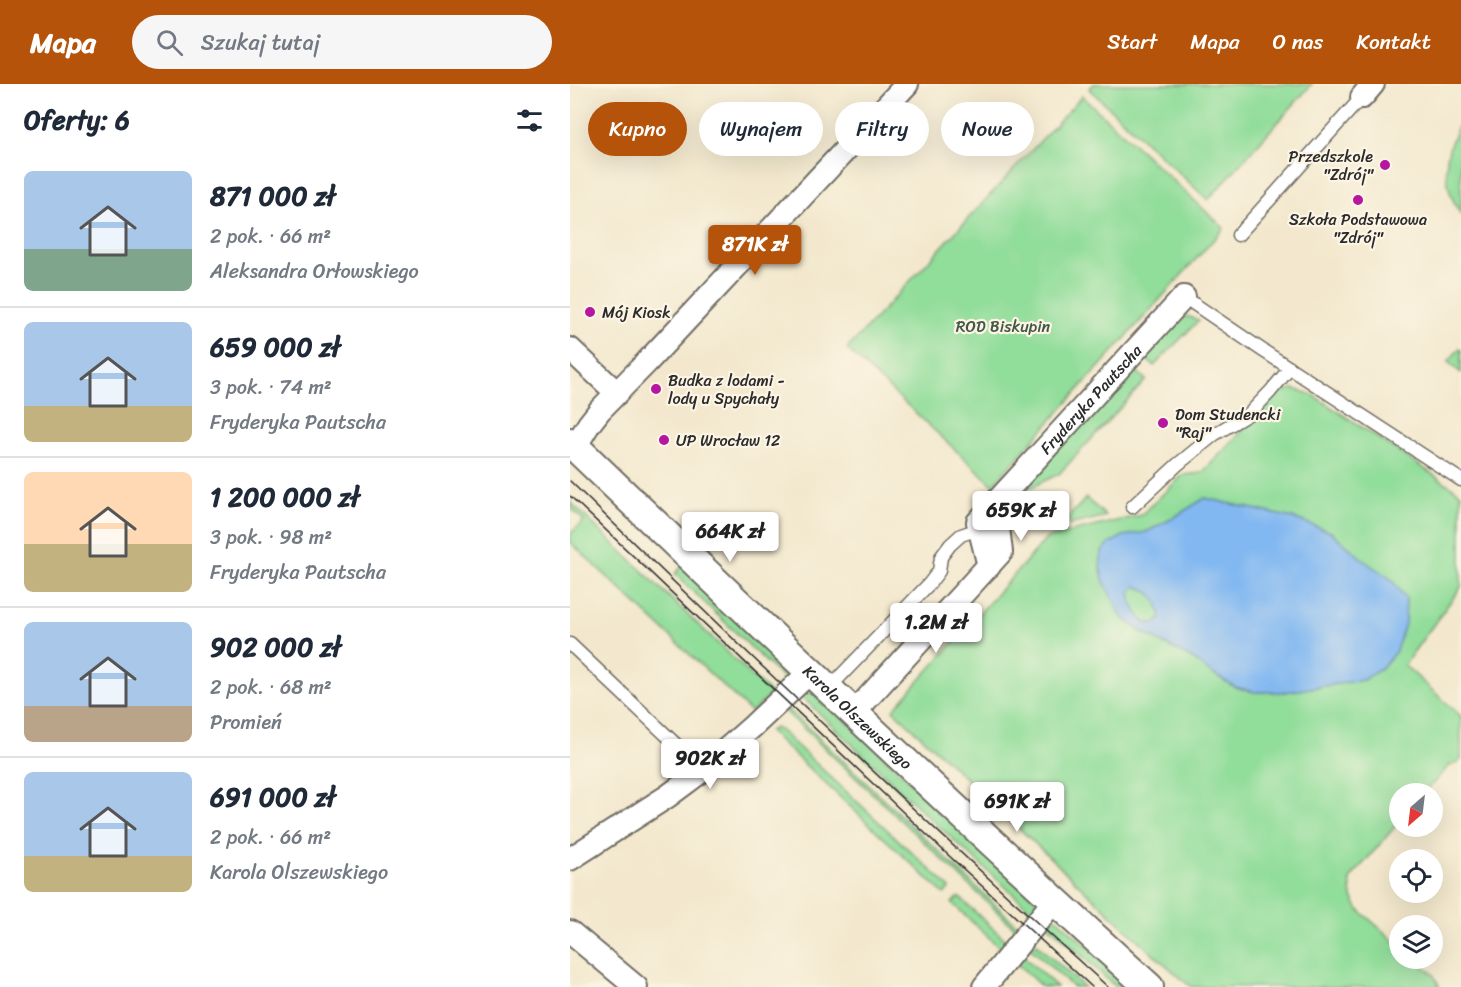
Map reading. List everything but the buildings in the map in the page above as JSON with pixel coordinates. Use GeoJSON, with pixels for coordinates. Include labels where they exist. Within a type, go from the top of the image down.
{"type":"FeatureCollection","features":[{"type":"Feature","properties":{"kind":"street"},"geometry":{"type":"LineString","coordinates":[[572,449],[596,415],[616,393],[907,84]]}},
{"type":"Feature","properties":{"kind":"street","name":"Fryderyka Pautscha"},"geometry":{"type":"LineString","coordinates":[[979,530],[978,522],[995,502],[1184,297]]}},
{"type":"Feature","properties":{"kind":"street"},"geometry":{"type":"LineString","coordinates":[[570,349],[616,393]]}},
{"type":"Feature","properties":{"kind":"street","name":"Karola Olszewskiego"},"geometry":{"type":"LineString","coordinates":[[572,449],[1054,901],[1149,987]]}},
{"type":"Feature","properties":{"kind":"street"},"geometry":{"type":"LineString","coordinates":[[854,713],[1001,552],[995,502]]}},
{"type":"Feature","properties":{"kind":"street"},"geometry":{"type":"LineString","coordinates":[[979,530],[989,566]]}},
{"type":"Feature","properties":{"kind":"street"},"geometry":{"type":"LineString","coordinates":[[570,859],[668,796],[703,770],[753,726],[819,681]]}},
{"type":"Feature","properties":{"kind":"street"},"geometry":{"type":"LineString","coordinates":[[984,987],[1054,901]]}},
{"type":"Feature","properties":{"kind":"street"},"geometry":{"type":"LineString","coordinates":[[570,932],[636,987]]}},
{"type":"Feature","properties":{"kind":"lane"},"geometry":{"type":"LineString","coordinates":[[1238,235],[1367,91]]}},
{"type":"Feature","properties":{"kind":"lane"},"geometry":{"type":"LineString","coordinates":[[1184,297],[1461,480]]}},
{"type":"Feature","properties":{"kind":"lane"},"geometry":{"type":"LineString","coordinates":[[1132,507],[1215,434],[1250,413],[1290,368]]}},
{"type":"Feature","properties":{"kind":"lane"},"geometry":{"type":"LineString","coordinates":[[819,681],[929,584],[939,571],[941,557],[950,545],[961,535],[979,530]]}},
{"type":"Feature","properties":{"kind":"lane"},"geometry":{"type":"LineString","coordinates":[[570,644],[703,770]]}},
{"type":"Feature","properties":{"kind":"green space"},"geometry":{"type":"Polygon","coordinates":[[[1093,84],[1312,84],[1208,200],[1089,89],[1093,84]]]}},
{"type":"Feature","properties":{"kind":"green space","name":"ROD Biskupin"},"geometry":{"type":"Polygon","coordinates":[[[1082,96],[1224,228],[993,485],[847,349],[1026,156],[1034,156],[1034,148],[1082,96]]]}},
{"type":"Feature","properties":{"kind":"green space"},"geometry":{"type":"Polygon","coordinates":[[[1461,122],[1461,215],[1450,192],[1446,169],[1450,146],[1461,122]]]}},
{"type":"Feature","properties":{"kind":"green space"},"geometry":{"type":"Polygon","coordinates":[[[1186,316],[1199,320],[1154,366],[1140,354],[1177,318],[1186,316]]]}},
{"type":"Feature","properties":{"kind":"green space"},"geometry":{"type":"Polygon","coordinates":[[[1459,349],[1461,350],[1461,373],[1448,362],[1459,349]]]}},
{"type":"Feature","properties":{"kind":"green space"},"geometry":{"type":"Polygon","coordinates":[[[1132,367],[1146,380],[1059,474],[1015,495],[1132,367]]]}},
{"type":"Feature","properties":{"kind":"green space"},"geometry":{"type":"Polygon","coordinates":[[[1294,389],[1313,395],[1461,493],[1461,587],[1404,665],[1461,716],[1461,760],[1448,767],[1433,783],[1389,783],[1389,834],[1350,879],[1352,897],[1359,910],[1389,936],[1389,969],[1427,969],[1433,974],[1440,987],[1191,987],[1142,944],[893,710],[1047,538],[1141,515],[1183,475],[1202,473],[1283,391],[1294,389]]]}},
{"type":"Feature","properties":{"kind":"green space"},"geometry":{"type":"Polygon","coordinates":[[[1086,498],[1106,516],[1070,525],[1065,521],[1086,498]]]}},
{"type":"Feature","properties":{"kind":"green space"},"geometry":{"type":"Polygon","coordinates":[[[570,502],[771,694],[752,713],[570,542],[570,534],[584,521],[570,507],[570,502]]]}},
{"type":"Feature","properties":{"kind":"green space"},"geometry":{"type":"Polygon","coordinates":[[[683,565],[790,673],[787,682],[675,574],[683,565]]]}},
{"type":"Feature","properties":{"kind":"green space"},"geometry":{"type":"Polygon","coordinates":[[[805,692],[817,694],[1041,904],[1033,912],[925,814],[799,694],[805,692]]]}},
{"type":"Feature","properties":{"kind":"green space"},"geometry":{"type":"Polygon","coordinates":[[[786,707],[1020,928],[1018,931],[784,710],[786,707]]]}},
{"type":"Feature","properties":{"kind":"green space"},"geometry":{"type":"Polygon","coordinates":[[[775,728],[781,731],[950,888],[944,894],[769,731],[775,728]]]}},
{"type":"Feature","properties":{"kind":"green space"},"geometry":{"type":"Polygon","coordinates":[[[959,897],[1009,943],[1002,950],[952,903],[959,897]]]}},
{"type":"Feature","properties":{"kind":"green space"},"geometry":{"type":"Polygon","coordinates":[[[1054,916],[1132,987],[1116,987],[1047,924],[1054,916]]]}},
{"type":"Feature","properties":{"kind":"green space"},"geometry":{"type":"Polygon","coordinates":[[[1033,941],[1084,987],[1073,987],[1028,946],[1033,941]]]}},
{"type":"Feature","properties":{"kind":"green space"},"geometry":{"type":"Polygon","coordinates":[[[1021,954],[1057,987],[1042,987],[1014,961],[1021,954]]]}},
{"type":"Feature","properties":{"kind":"water"},"geometry":{"type":"Polygon","coordinates":[[[1205,498],[1293,518],[1331,532],[1366,562],[1391,579],[1406,599],[1405,624],[1396,651],[1382,668],[1363,680],[1285,692],[1254,692],[1235,687],[1211,673],[1193,659],[1140,631],[1122,617],[1104,582],[1100,567],[1102,551],[1109,544],[1123,536],[1146,532],[1205,498]],[[1136,586],[1130,592],[1133,605],[1145,623],[1157,623],[1161,618],[1156,602],[1151,594],[1136,586]]]}},
{"type":"Feature","properties":{"kind":"tram line"},"geometry":{"type":"LineString","coordinates":[[570,481],[836,737],[1108,987]]}},
{"type":"Feature","properties":{"kind":"tram line"},"geometry":{"type":"LineString","coordinates":[[570,496],[946,853],[1092,987]]}},
{"type":"Feature","properties":{"kind":"place","name":"Przedszkole \"Zdrój\""},"geometry":{"type":"Point","coordinates":[1385,165]}},
{"type":"Feature","properties":{"kind":"place","name":"Szkoła Podstawowa \"Zdrój\""},"geometry":{"type":"Point","coordinates":[1358,200]}},
{"type":"Feature","properties":{"kind":"place","name":"Mój Kiosk"},"geometry":{"type":"Point","coordinates":[590,312]}},
{"type":"Feature","properties":{"kind":"place","name":"Budka z lodami - lody u Spychały"},"geometry":{"type":"Point","coordinates":[656,389]}},
{"type":"Feature","properties":{"kind":"place","name":"Dom Studencki \"Raj\""},"geometry":{"type":"Point","coordinates":[1163,423]}},
{"type":"Feature","properties":{"kind":"place","name":"UP Wrocław 12"},"geometry":{"type":"Point","coordinates":[664,440]}}]}
